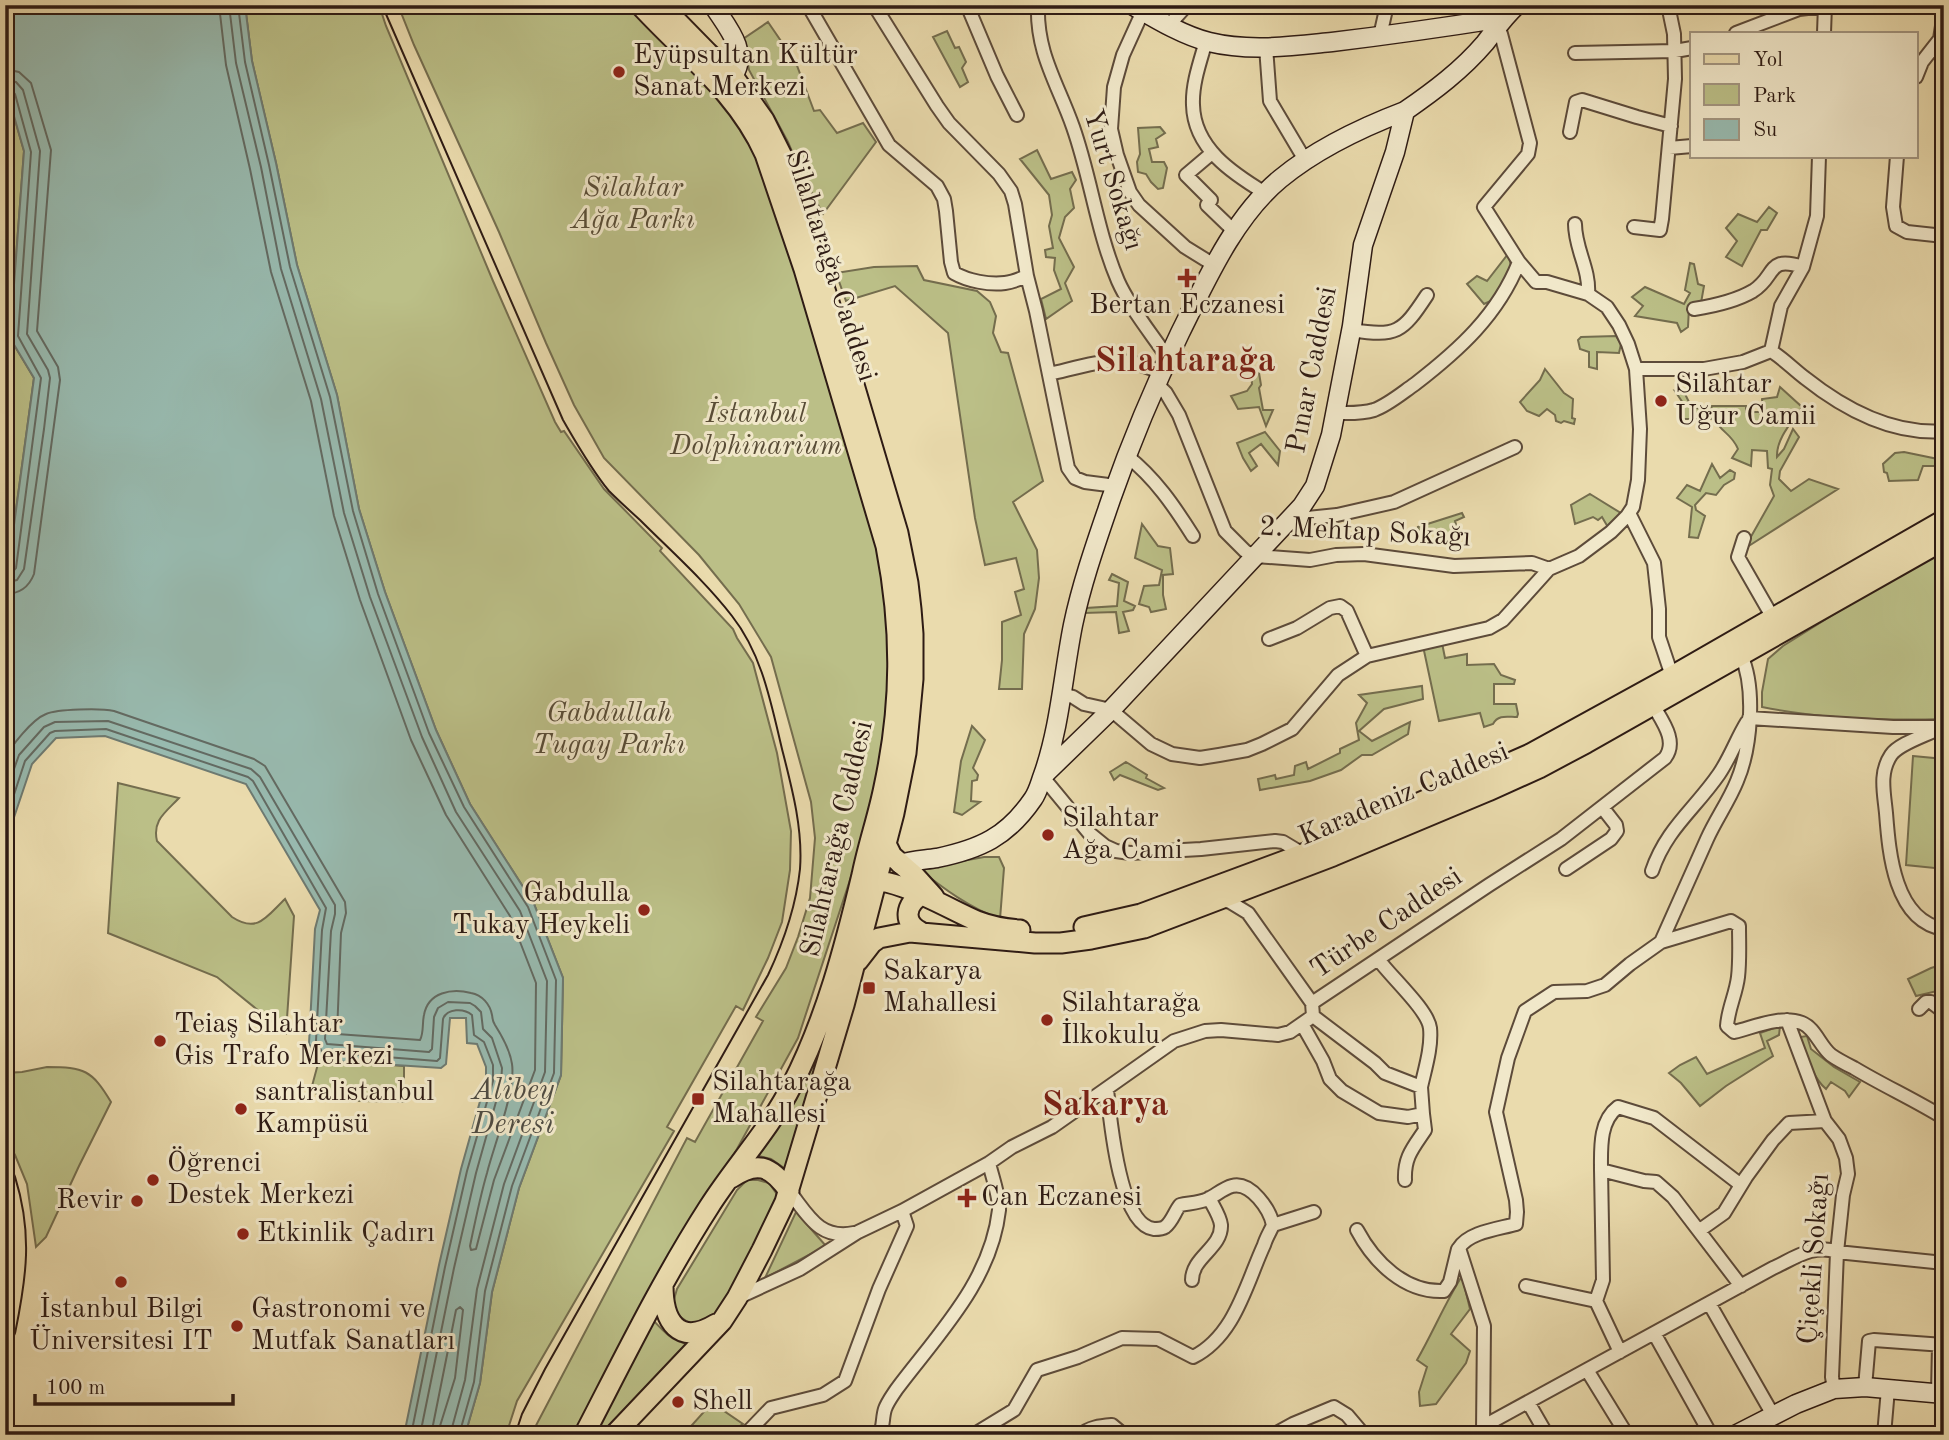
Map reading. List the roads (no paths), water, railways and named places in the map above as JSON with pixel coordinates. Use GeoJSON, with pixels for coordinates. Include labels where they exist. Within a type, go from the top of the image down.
{"type":"FeatureCollection","features":[{"type":"Feature","properties":{"kind":"main road","name":"Silahtarağa Caddesi"},"geometry":{"type":"LineString","coordinates":[[614,1435],[722,1321],[776,1223],[789,1191],[853,967],[898,693],[898,628],[886,546],[804,270],[765,154],[757,136],[732,99],[640,5]]}},
{"type":"Feature","properties":{"kind":"main road","name":"Silahtarağa Caddesi"},"geometry":{"type":"LineString","coordinates":[[584,1435],[663,1284],[710,1205],[791,1087],[810,1048],[868,883],[886,844],[903,774],[912,696],[913,634],[905,565],[898,533],[782,156],[764,120],[733,76],[661,5]]}},
{"type":"Feature","properties":{"kind":"main road"},"geometry":{"type":"LineString","coordinates":[[713,5],[736,41],[741,57],[733,76]]}},
{"type":"Feature","properties":{"kind":"main road"},"geometry":{"type":"LineString","coordinates":[[900,864],[979,847],[999,835],[1033,799],[1054,740],[1073,625],[1090,561],[1116,486],[1161,371],[1214,265],[1235,232],[1265,193],[1305,160],[1373,123],[1405,111],[1429,95],[1459,70],[1517,5]]}},
{"type":"Feature","properties":{"kind":"main road"},"geometry":{"type":"LineString","coordinates":[[1137,8],[1206,41],[1243,48],[1500,22]]}},
{"type":"Feature","properties":{"kind":"main road","name":"Pınar Caddesi"},"geometry":{"type":"LineString","coordinates":[[1042,776],[1111,710],[1302,506],[1315,486],[1336,413],[1363,245],[1395,152],[1405,111]]}},
{"type":"Feature","properties":{"kind":"main road","name":"Karadeniz Caddesi"},"geometry":{"type":"LineString","coordinates":[[853,967],[864,951],[879,938],[899,933],[921,932],[1035,943],[1076,941],[1144,928],[1333,856],[1539,768],[1653,705],[1736,649],[1773,618],[1944,520]]}},
{"type":"Feature","properties":{"kind":"main road","name":"Karadeniz Caddesi"},"geometry":{"type":"LineString","coordinates":[[868,883],[930,898],[976,920],[1027,931],[1069,930],[1141,914],[1303,854],[1530,754],[1672,677],[1736,649],[1944,540]]}},
{"type":"Feature","properties":{"kind":"main road"},"geometry":{"type":"LineString","coordinates":[[886,844],[892,856],[915,876],[930,898],[912,902],[908,912],[912,926],[921,932]]}},
{"type":"Feature","properties":{"kind":"main road"},"geometry":{"type":"LineString","coordinates":[[730,1179],[748,1168],[762,1168],[777,1175],[789,1191]]}},
{"type":"Feature","properties":{"kind":"main road"},"geometry":{"type":"LineString","coordinates":[[5,1180],[15,1226],[17,1256],[15,1283],[5,1330]]}},
{"type":"Feature","properties":{"kind":"main road"},"geometry":{"type":"LineString","coordinates":[[663,1284],[664,1308],[675,1327],[683,1332],[701,1332],[722,1321]]}},
{"type":"Feature","properties":{"kind":"main road"},"geometry":{"type":"LineString","coordinates":[[1735,1435],[1768,1423],[1834,1389],[1865,1387],[1941,1393]]}},
{"type":"Feature","properties":{"kind":"street"},"geometry":{"type":"LineString","coordinates":[[808,5],[889,145],[937,186],[944,199],[954,273],[963,278],[990,283],[1006,283],[1027,276]]}},
{"type":"Feature","properties":{"kind":"street"},"geometry":{"type":"LineString","coordinates":[[874,5],[949,123],[999,174],[1011,191],[1068,468],[1075,478],[1085,482],[1116,486]]}},
{"type":"Feature","properties":{"kind":"street"},"geometry":{"type":"LineString","coordinates":[[967,5],[1017,115]]}},
{"type":"Feature","properties":{"kind":"street","name":"Yurt Sokağı"},"geometry":{"type":"LineString","coordinates":[[1038,5],[1037,24],[1042,49],[1085,163],[1095,209],[1111,261],[1161,371]]}},
{"type":"Feature","properties":{"kind":"street"},"geometry":{"type":"LineString","coordinates":[[1169,25],[1187,5]]}},
{"type":"Feature","properties":{"kind":"street"},"geometry":{"type":"LineString","coordinates":[[1380,36],[1387,5]]}},
{"type":"Feature","properties":{"kind":"street"},"geometry":{"type":"LineString","coordinates":[[1634,227],[1660,230],[1675,79],[1675,51],[1668,5]]}},
{"type":"Feature","properties":{"kind":"street"},"geometry":{"type":"LineString","coordinates":[[1739,32],[1799,9],[1825,6],[1825,32]]}},
{"type":"Feature","properties":{"kind":"street"},"geometry":{"type":"LineString","coordinates":[[1137,8],[1114,88],[1111,129],[1116,155],[1130,192],[1139,205],[1185,247],[1214,265]]}},
{"type":"Feature","properties":{"kind":"street"},"geometry":{"type":"LineString","coordinates":[[1918,72],[1922,62],[1940,39],[1944,13]]}},
{"type":"Feature","properties":{"kind":"street"},"geometry":{"type":"LineString","coordinates":[[1062,694],[1084,704],[1111,710],[1151,744],[1172,754],[1200,758],[1247,750],[1292,729],[1338,675],[1367,656],[1489,628],[1503,620],[1549,569],[1579,555],[1611,532],[1633,507],[1638,480],[1640,429],[1636,369],[1619,325],[1607,307],[1588,294],[1536,282],[1519,262],[1484,207],[1528,154],[1530,143],[1500,22]]}},
{"type":"Feature","properties":{"kind":"street"},"geometry":{"type":"LineString","coordinates":[[1206,41],[1192,103],[1200,136],[1212,153],[1231,170],[1265,193]]}},
{"type":"Feature","properties":{"kind":"street"},"geometry":{"type":"LineString","coordinates":[[1266,47],[1270,101],[1305,160]]}},
{"type":"Feature","properties":{"kind":"street"},"geometry":{"type":"LineString","coordinates":[[1575,53],[1690,48]]}},
{"type":"Feature","properties":{"kind":"street"},"geometry":{"type":"LineString","coordinates":[[1932,49],[1944,56]]}},
{"type":"Feature","properties":{"kind":"street"},"geometry":{"type":"LineString","coordinates":[[1570,132],[1576,102],[1582,100],[1671,126]]}},
{"type":"Feature","properties":{"kind":"street"},"geometry":{"type":"LineString","coordinates":[[1669,148],[1690,146]]}},
{"type":"Feature","properties":{"kind":"street"},"geometry":{"type":"LineString","coordinates":[[1212,153],[1186,175],[1211,200],[1207,205],[1235,232]]}},
{"type":"Feature","properties":{"kind":"street"},"geometry":{"type":"LineString","coordinates":[[1771,351],[1781,306],[1803,267],[1817,216],[1819,158]]}},
{"type":"Feature","properties":{"kind":"street"},"geometry":{"type":"LineString","coordinates":[[1897,158],[1893,207],[1896,226],[1907,232],[1944,236]]}},
{"type":"Feature","properties":{"kind":"street"},"geometry":{"type":"LineString","coordinates":[[1575,224],[1575,239],[1589,282],[1588,294]]}},
{"type":"Feature","properties":{"kind":"street"},"geometry":{"type":"LineString","coordinates":[[1336,413],[1358,414],[1376,409],[1399,396],[1449,358],[1478,328],[1504,294],[1519,262]]}},
{"type":"Feature","properties":{"kind":"street"},"geometry":{"type":"LineString","coordinates":[[1694,309],[1753,290],[1765,281],[1772,268],[1779,264],[1789,262],[1803,267]]}},
{"type":"Feature","properties":{"kind":"street"},"geometry":{"type":"LineString","coordinates":[[1351,330],[1379,334],[1394,331],[1405,325],[1427,295]]}},
{"type":"Feature","properties":{"kind":"street"},"geometry":{"type":"LineString","coordinates":[[1636,369],[1704,369],[1742,362],[1771,351]]}},
{"type":"Feature","properties":{"kind":"street"},"geometry":{"type":"LineString","coordinates":[[1771,351],[1784,359],[1802,377],[1854,411],[1894,426],[1944,431]]}},
{"type":"Feature","properties":{"kind":"street"},"geometry":{"type":"LineString","coordinates":[[1049,374],[1122,361],[1161,371]]}},
{"type":"Feature","properties":{"kind":"street","name":"2. Mehtap Sokağı"},"geometry":{"type":"LineString","coordinates":[[1161,371],[1166,393],[1178,415],[1225,531],[1245,551],[1255,556],[1310,560],[1336,555],[1364,555],[1454,566],[1532,563],[1549,569]]}},
{"type":"Feature","properties":{"kind":"street"},"geometry":{"type":"LineString","coordinates":[[1287,520],[1337,515],[1394,502],[1515,447]]}},
{"type":"Feature","properties":{"kind":"street"},"geometry":{"type":"LineString","coordinates":[[1127,456],[1144,470],[1169,498],[1193,536]]}},
{"type":"Feature","properties":{"kind":"street"},"geometry":{"type":"LineString","coordinates":[[1629,513],[1654,563],[1659,637],[1672,677]]}},
{"type":"Feature","properties":{"kind":"street"},"geometry":{"type":"LineString","coordinates":[[1744,538],[1738,557],[1773,618]]}},
{"type":"Feature","properties":{"kind":"street"},"geometry":{"type":"LineString","coordinates":[[1269,639],[1297,628],[1330,608],[1340,606],[1347,611],[1367,656]]}},
{"type":"Feature","properties":{"kind":"street"},"geometry":{"type":"LineString","coordinates":[[1661,942],[1709,836],[1737,782],[1746,754],[1748,674],[1736,649]]}},
{"type":"Feature","properties":{"kind":"street","name":"Türbe Caddesi"},"geometry":{"type":"LineString","coordinates":[[737,1298],[800,1269],[858,1232],[902,1211],[1052,1127],[1174,1041],[1205,1031],[1278,1035],[1290,1032],[1301,1024],[1313,1009],[1378,959],[1561,839],[1665,758],[1671,750],[1670,740],[1653,705]]}},
{"type":"Feature","properties":{"kind":"street"},"geometry":{"type":"LineString","coordinates":[[1749,718],[1893,727],[1943,727]]}},
{"type":"Feature","properties":{"kind":"street"},"geometry":{"type":"LineString","coordinates":[[1651,871],[1658,852],[1674,827],[1720,773],[1749,718]]}},
{"type":"Feature","properties":{"kind":"street"},"geometry":{"type":"LineString","coordinates":[[1943,727],[1906,743],[1893,752],[1884,768],[1883,781],[1888,845],[1899,887],[1910,908],[1926,923],[1944,929]]}},
{"type":"Feature","properties":{"kind":"street"},"geometry":{"type":"LineString","coordinates":[[1042,776],[1089,833],[1116,851],[1130,853],[1201,849],[1275,841],[1283,842],[1303,854]]}},
{"type":"Feature","properties":{"kind":"street"},"geometry":{"type":"LineString","coordinates":[[1566,869],[1611,839],[1617,831],[1616,825],[1602,807]]}},
{"type":"Feature","properties":{"kind":"street"},"geometry":{"type":"LineString","coordinates":[[1253,886],[1247,894],[1245,904],[1248,914],[1313,1009],[1385,1073],[1421,1087]]}},
{"type":"Feature","properties":{"kind":"street"},"geometry":{"type":"LineString","coordinates":[[1220,900],[1230,902],[1248,914]]}},
{"type":"Feature","properties":{"kind":"street"},"geometry":{"type":"LineString","coordinates":[[1357,1230],[1372,1255],[1391,1273],[1421,1290],[1444,1291],[1450,1282],[1458,1248],[1462,1243],[1475,1236],[1516,1224],[1516,1200],[1496,1112],[1508,1058],[1525,1011],[1554,992],[1587,991],[1605,985],[1661,942],[1731,921],[1739,926],[1738,976],[1727,1026],[1734,1032],[1774,1021],[1802,1023],[1810,1028],[1830,1055],[1944,1118]]}},
{"type":"Feature","properties":{"kind":"street"},"geometry":{"type":"LineString","coordinates":[[1378,959],[1408,993],[1427,1018],[1430,1027],[1421,1087],[1425,1130],[1407,1157],[1404,1165],[1405,1180]]}},
{"type":"Feature","properties":{"kind":"street"},"geometry":{"type":"LineString","coordinates":[[1919,1009],[1926,1002],[1931,1002],[1944,1012]]}},
{"type":"Feature","properties":{"kind":"street","name":"Çiçekli Sokağı"},"geometry":{"type":"LineString","coordinates":[[1787,1020],[1825,1121],[1839,1139],[1846,1158],[1848,1174],[1837,1252],[1832,1377],[1834,1389]]}},
{"type":"Feature","properties":{"kind":"street"},"geometry":{"type":"LineString","coordinates":[[1301,1024],[1323,1061],[1330,1079],[1342,1091],[1379,1113],[1408,1117],[1423,1114]]}},
{"type":"Feature","properties":{"kind":"street"},"geometry":{"type":"LineString","coordinates":[[973,1435],[1014,1410],[1037,1370],[1078,1357],[1122,1338],[1158,1339],[1193,1357],[1202,1352],[1234,1317],[1273,1225],[1272,1217],[1263,1203],[1242,1186],[1233,1186],[1199,1203],[1180,1205],[1166,1227],[1159,1229],[1145,1226],[1130,1206],[1114,1148],[1107,1089]]}},
{"type":"Feature","properties":{"kind":"street"},"geometry":{"type":"LineString","coordinates":[[1620,1352],[1596,1301],[1602,1280],[1602,1134],[1614,1110],[1618,1107],[1654,1118],[1741,1185]]}},
{"type":"Feature","properties":{"kind":"street"},"geometry":{"type":"LineString","coordinates":[[1700,1230],[1724,1213],[1773,1140],[1789,1123],[1825,1121]]}},
{"type":"Feature","properties":{"kind":"street"},"geometry":{"type":"LineString","coordinates":[[879,1435],[885,1409],[894,1392],[930,1349],[960,1306],[987,1259],[1000,1207],[989,1163]]}},
{"type":"Feature","properties":{"kind":"street"},"geometry":{"type":"LineString","coordinates":[[1601,1170],[1656,1182],[1673,1197],[1700,1230],[1741,1286]]}},
{"type":"Feature","properties":{"kind":"street"},"geometry":{"type":"LineString","coordinates":[[789,1191],[817,1226],[827,1233],[842,1235],[858,1232]]}},
{"type":"Feature","properties":{"kind":"street"},"geometry":{"type":"LineString","coordinates":[[1192,1280],[1194,1267],[1214,1244],[1221,1228],[1209,1199]]}},
{"type":"Feature","properties":{"kind":"street"},"geometry":{"type":"LineString","coordinates":[[745,1435],[771,1408],[824,1395],[845,1381],[879,1289],[907,1226],[902,1211]]}},
{"type":"Feature","properties":{"kind":"street"},"geometry":{"type":"LineString","coordinates":[[1273,1225],[1314,1212]]}},
{"type":"Feature","properties":{"kind":"street"},"geometry":{"type":"LineString","coordinates":[[1458,1248],[1484,1326],[1482,1433]]}},
{"type":"Feature","properties":{"kind":"street"},"geometry":{"type":"LineString","coordinates":[[1482,1433],[1493,1420],[1814,1249],[1944,1263]]}},
{"type":"Feature","properties":{"kind":"street"},"geometry":{"type":"LineString","coordinates":[[1526,1286],[1596,1301]]}},
{"type":"Feature","properties":{"kind":"street"},"geometry":{"type":"LineString","coordinates":[[1709,1303],[1768,1423]]}},
{"type":"Feature","properties":{"kind":"street"},"geometry":{"type":"LineString","coordinates":[[1654,1333],[1711,1435]]}},
{"type":"Feature","properties":{"kind":"street"},"geometry":{"type":"LineString","coordinates":[[1865,1387],[1869,1341],[1941,1345],[1941,1393]]}},
{"type":"Feature","properties":{"kind":"street"},"geometry":{"type":"LineString","coordinates":[[1587,1370],[1627,1435]]}},
{"type":"Feature","properties":{"kind":"street"},"geometry":{"type":"LineString","coordinates":[[1884,1435],[1888,1389]]}},
{"type":"Feature","properties":{"kind":"street"},"geometry":{"type":"LineString","coordinates":[[1528,1402],[1547,1435]]}},
{"type":"Feature","properties":{"kind":"street"},"geometry":{"type":"LineString","coordinates":[[1273,1435],[1334,1407],[1347,1415],[1364,1435]]}},
{"type":"Feature","properties":{"kind":"street"},"geometry":{"type":"LineString","coordinates":[[1081,1435],[1098,1426],[1112,1425],[1124,1435]]}},
{"type":"Feature","properties":{"kind":"water","name":"Alibey Deresi"},"geometry":{"type":"Polygon","coordinates":[[[5,5],[245,5],[252,61],[297,265],[337,395],[359,509],[385,592],[436,730],[470,804],[534,904],[563,978],[561,1075],[519,1188],[492,1292],[480,1383],[465,1435],[404,1435],[461,1169],[486,1080],[486,1067],[477,1044],[467,1043],[466,1018],[450,1018],[446,1064],[441,1068],[319,1060],[309,1044],[315,929],[320,910],[246,784],[105,736],[56,738],[32,764],[5,844],[5,591],[34,378],[10,338],[24,151],[5,85],[5,5]]]}},
{"type":"Feature","properties":{"kind":"tram line"},"geometry":{"type":"LineString","coordinates":[[382,5],[563,420],[609,491],[711,591],[732,616],[751,646],[774,714],[793,794],[800,839],[796,897],[784,937],[768,975],[545,1369],[522,1414],[515,1435]]}},
{"type":"Feature","properties":{"kind":"place","name":"Eyüpsultan Kültür Sanat Merkezi"},"geometry":{"type":"Point","coordinates":[619,72]}},
{"type":"Feature","properties":{"kind":"place","name":"Bertan Eczanesi"},"geometry":{"type":"Point","coordinates":[1187,278]}},
{"type":"Feature","properties":{"kind":"place","name":"Silahtar Uğur Camii"},"geometry":{"type":"Point","coordinates":[1661,401]}},
{"type":"Feature","properties":{"kind":"place","name":"Silahtar Ağa Cami"},"geometry":{"type":"Point","coordinates":[1048,835]}},
{"type":"Feature","properties":{"kind":"place","name":"Gabdulla Tukay Heykeli"},"geometry":{"type":"Point","coordinates":[644,910]}},
{"type":"Feature","properties":{"kind":"place","name":"Sakarya Mahallesi"},"geometry":{"type":"Point","coordinates":[869,988]}},
{"type":"Feature","properties":{"kind":"place","name":"Silahtarağa İlkokulu"},"geometry":{"type":"Point","coordinates":[1047,1020]}},
{"type":"Feature","properties":{"kind":"place","name":"Teiaş Silahtar Gis Trafo Merkezi"},"geometry":{"type":"Point","coordinates":[160,1041]}},
{"type":"Feature","properties":{"kind":"place","name":"Silahtarağa Mahallesi"},"geometry":{"type":"Point","coordinates":[698,1099]}},
{"type":"Feature","properties":{"kind":"place","name":"santralistanbul Kampüsü"},"geometry":{"type":"Point","coordinates":[241,1109]}},
{"type":"Feature","properties":{"kind":"place","name":"Öğrenci Destek Merkezi"},"geometry":{"type":"Point","coordinates":[153,1180]}},
{"type":"Feature","properties":{"kind":"place","name":"Can Eczanesi"},"geometry":{"type":"Point","coordinates":[967,1198]}},
{"type":"Feature","properties":{"kind":"place","name":"Revir"},"geometry":{"type":"Point","coordinates":[137,1201]}},
{"type":"Feature","properties":{"kind":"place","name":"Etkinlik Çadırı"},"geometry":{"type":"Point","coordinates":[243,1234]}},
{"type":"Feature","properties":{"kind":"place","name":"İstanbul Bilgi Üniversitesi IT"},"geometry":{"type":"Point","coordinates":[121,1282]}},
{"type":"Feature","properties":{"kind":"place","name":"Gastronomi ve Mutfak Sanatları"},"geometry":{"type":"Point","coordinates":[237,1326]}},
{"type":"Feature","properties":{"kind":"place","name":"Shell"},"geometry":{"type":"Point","coordinates":[678,1402]}},
{"type":"Feature","properties":{"kind":"district","name":"Silahtarağa"},"geometry":{"type":"Point","coordinates":[1185,361]}},
{"type":"Feature","properties":{"kind":"district","name":"Sakarya"},"geometry":{"type":"Point","coordinates":[1105,1105]}},
{"type":"Feature","properties":{"kind":"park label","name":"Silahtar Ağa Parkı"},"geometry":{"type":"Point","coordinates":[633,205]}},
{"type":"Feature","properties":{"kind":"park label","name":"İstanbul Dolphinarium"},"geometry":{"type":"Point","coordinates":[756,431]}},
{"type":"Feature","properties":{"kind":"park label","name":"Gabdullah Tugay Parkı"},"geometry":{"type":"Point","coordinates":[609,730]}}]}
